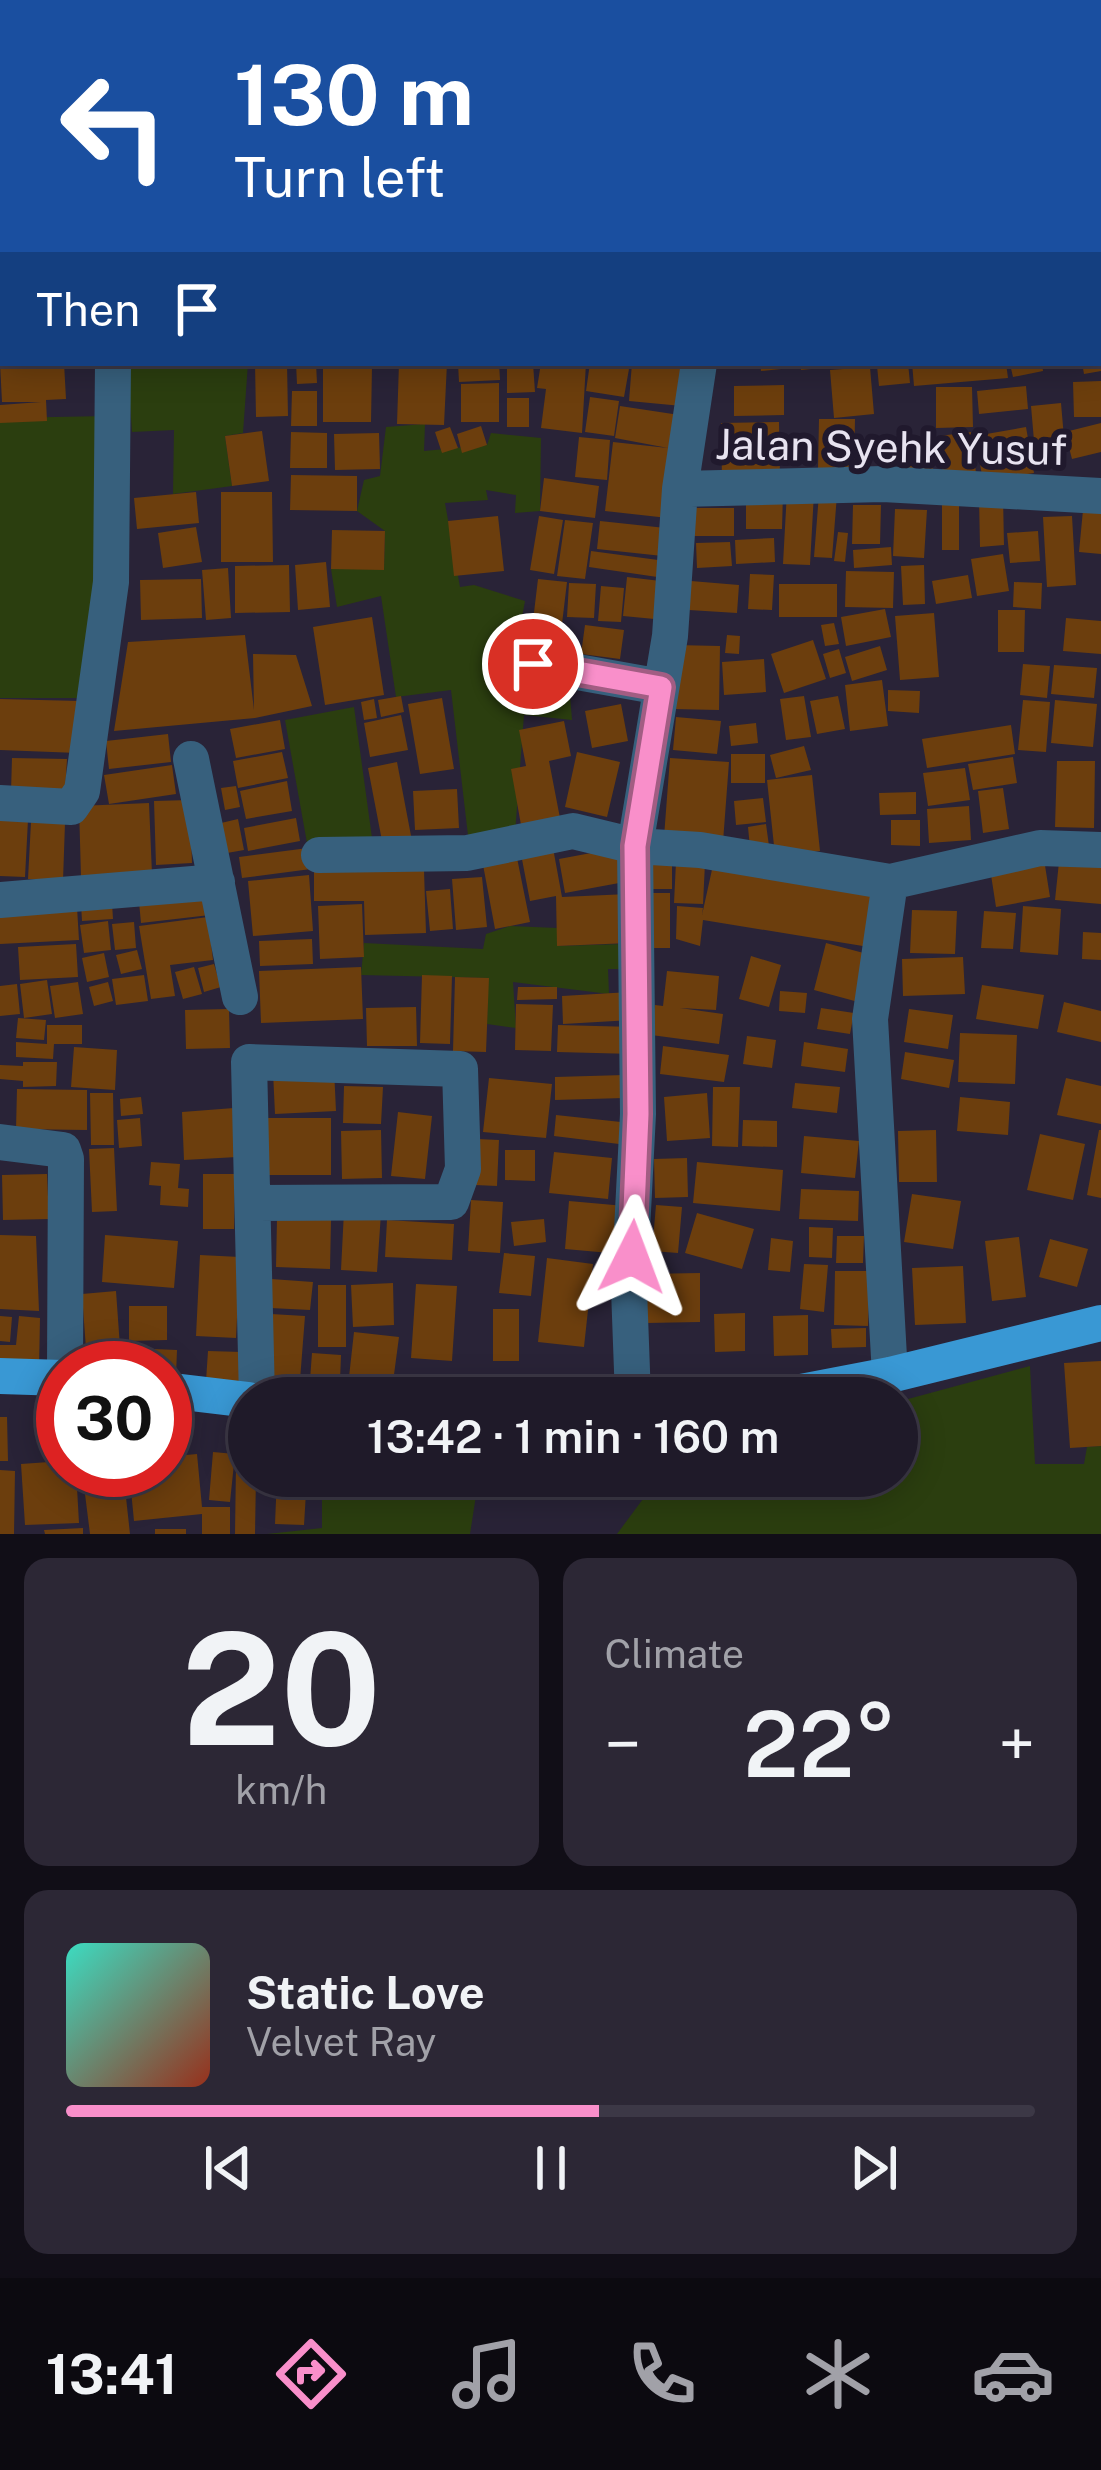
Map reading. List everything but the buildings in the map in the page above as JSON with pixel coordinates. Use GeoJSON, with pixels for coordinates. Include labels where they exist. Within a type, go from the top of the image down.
{"type":"FeatureCollection","features":[{"type":"Feature","properties":{"kind":"main road"},"geometry":{"type":"LineString","coordinates":[[880,1377],[1101,1322]]}},
{"type":"Feature","properties":{"kind":"main road"},"geometry":{"type":"LineString","coordinates":[[0,1376],[36,1377]]}},
{"type":"Feature","properties":{"kind":"main road"},"geometry":{"type":"LineString","coordinates":[[192,1393],[228,1396]]}},
{"type":"Feature","properties":{"kind":"street"},"geometry":{"type":"LineString","coordinates":[[0,803],[71,807],[82,791],[111,582],[113,366]]}},
{"type":"Feature","properties":{"kind":"street"},"geometry":{"type":"LineString","coordinates":[[632,1377],[629,1289],[638,1114],[635,846],[675,592],[680,489],[699,366]]}},
{"type":"Feature","properties":{"kind":"street","name":"Jalan Syehk Yusuf"},"geometry":{"type":"LineString","coordinates":[[680,489],[883,484],[1101,496]]}},
{"type":"Feature","properties":{"kind":"street"},"geometry":{"type":"LineString","coordinates":[[533,664],[661,687]]}},
{"type":"Feature","properties":{"kind":"street"},"geometry":{"type":"LineString","coordinates":[[191,759],[240,997]]}},
{"type":"Feature","properties":{"kind":"street"},"geometry":{"type":"LineString","coordinates":[[319,855],[466,853],[562,831],[635,846],[700,850],[890,882],[1040,848],[1101,850]]}},
{"type":"Feature","properties":{"kind":"street"},"geometry":{"type":"LineString","coordinates":[[0,900],[217,882]]}},
{"type":"Feature","properties":{"kind":"street"},"geometry":{"type":"LineString","coordinates":[[890,882],[870,1019],[890,1375]]}},
{"type":"Feature","properties":{"kind":"street"},"geometry":{"type":"LineString","coordinates":[[253,1377],[256,1202],[249,1062],[452,1064],[462,1073],[462,1183],[451,1202],[256,1202]]}},
{"type":"Feature","properties":{"kind":"street"},"geometry":{"type":"LineString","coordinates":[[0,1142],[49,1144],[63,1150],[66,1159],[65,1341]]}},
{"type":"Feature","properties":{"kind":"green space"},"geometry":{"type":"Polygon","coordinates":[[[127,366],[248,366],[243,433],[225,436],[232,486],[173,494],[174,430],[132,432],[127,366]]]}},
{"type":"Feature","properties":{"kind":"green space"},"geometry":{"type":"Polygon","coordinates":[[[108,416],[86,698],[0,698],[0,418],[108,416]]]}},
{"type":"Feature","properties":{"kind":"green space"},"geometry":{"type":"Polygon","coordinates":[[[425,424],[424,451],[487,445],[491,433],[541,438],[540,511],[515,513],[516,495],[486,490],[488,500],[445,503],[460,587],[474,585],[525,601],[510,682],[569,682],[572,720],[524,715],[515,834],[469,844],[451,690],[396,697],[381,596],[337,607],[331,569],[384,569],[385,531],[357,511],[364,480],[380,476],[386,427],[425,424]]]}},
{"type":"Feature","properties":{"kind":"green space"},"geometry":{"type":"Polygon","coordinates":[[[354,707],[373,845],[307,843],[285,720],[354,707]]]}},
{"type":"Feature","properties":{"kind":"green space"},"geometry":{"type":"Polygon","coordinates":[[[510,926],[557,928],[558,946],[623,944],[624,969],[608,969],[609,994],[513,982],[516,1028],[487,1024],[488,978],[361,975],[364,943],[483,949],[486,934],[510,926]]]}},
{"type":"Feature","properties":{"kind":"green space"},"geometry":{"type":"Polygon","coordinates":[[[1030,1366],[1035,1464],[1084,1464],[1087,1447],[1101,1446],[1101,1534],[617,1534],[644,1497],[918,1497],[918,1396],[1030,1366]]]}},
{"type":"Feature","properties":{"kind":"green space"},"geometry":{"type":"Polygon","coordinates":[[[322,1497],[476,1497],[470,1534],[267,1534],[322,1528],[322,1497]]]}},
{"type":"Feature","properties":{"kind":"route"},"geometry":{"type":"LineString","coordinates":[[533,664],[661,687],[635,846],[638,1114],[632,1257]]}}]}
